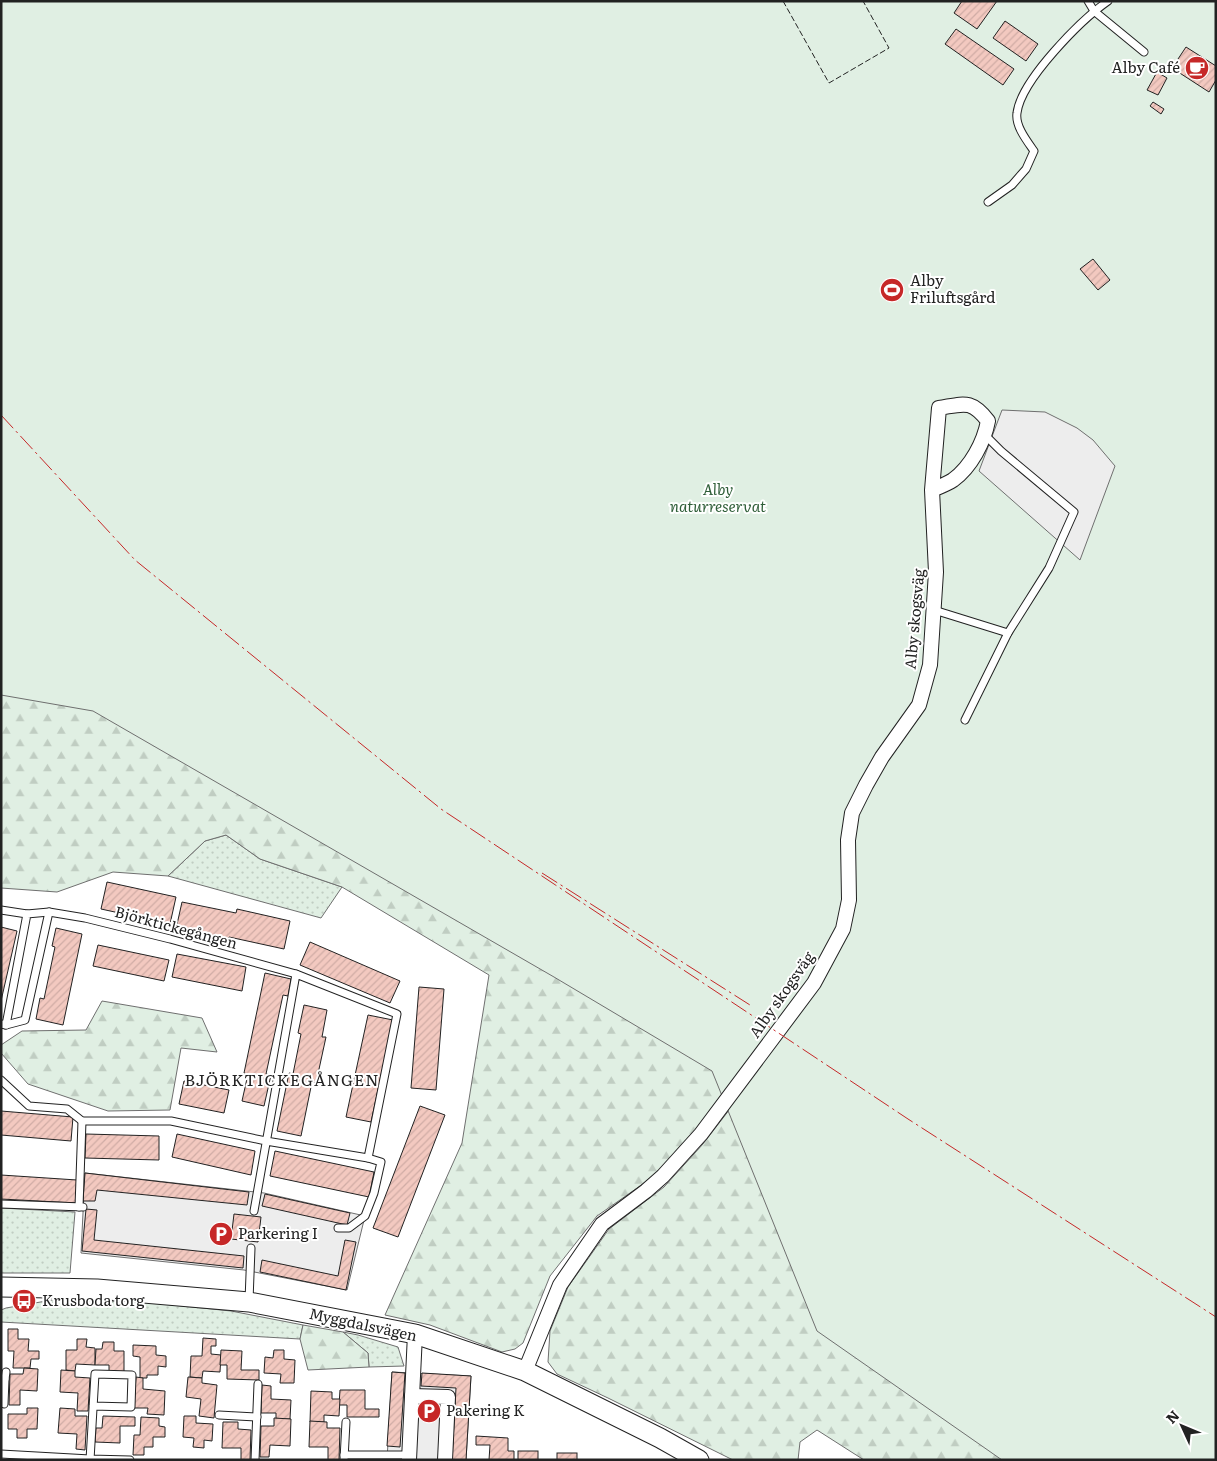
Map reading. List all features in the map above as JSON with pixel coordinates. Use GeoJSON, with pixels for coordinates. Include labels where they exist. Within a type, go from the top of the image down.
{"type":"FeatureCollection","features":[{"type":"Feature","properties":{"kind":"street","name":"Alby skogsväg"},"geometry":{"type":"LineString","coordinates":[[525,1371],[560,1285],[602,1224],[663,1176],[701,1134],[814,983],[843,929],[849,900],[848,840],[852,813],[882,757],[919,705],[930,665],[936,572],[932,490],[939,408],[966,404],[980,410],[988,421],[985,435]]}},
{"type":"Feature","properties":{"kind":"street"},"geometry":{"type":"LineString","coordinates":[[932,490],[952,481],[965,469],[985,435]]}},
{"type":"Feature","properties":{"kind":"street","name":"Myggdalsvägen"},"geometry":{"type":"LineString","coordinates":[[1,1287],[97,1289],[249,1302],[415,1334],[525,1371],[660,1438],[699,1460]]}},
{"type":"Feature","properties":{"kind":"street"},"geometry":{"type":"LineString","coordinates":[[409,1457],[415,1334]]}},
{"type":"Feature","properties":{"kind":"street"},"geometry":{"type":"LineString","coordinates":[[412,1396],[448,1397],[445,1460]]}},
{"type":"Feature","properties":{"kind":"lane"},"geometry":{"type":"LineString","coordinates":[[1088,1],[1094,11],[1144,52]]}},
{"type":"Feature","properties":{"kind":"lane"},"geometry":{"type":"LineString","coordinates":[[988,202],[1012,185],[1026,169],[1034,151],[1019,125],[1016,114],[1027,86],[1049,58],[1094,11],[1108,1]]}},
{"type":"Feature","properties":{"kind":"lane"},"geometry":{"type":"LineString","coordinates":[[966,720],[1008,633],[1049,568],[1074,512],[1001,451],[985,435]]}},
{"type":"Feature","properties":{"kind":"lane"},"geometry":{"type":"LineString","coordinates":[[934,610],[1008,633]]}},
{"type":"Feature","properties":{"kind":"lane","name":"Björktickegången"},"geometry":{"type":"LineString","coordinates":[[1,910],[27,914],[49,912],[85,918],[179,942],[296,974],[397,1014],[368,1158]]}},
{"type":"Feature","properties":{"kind":"lane"},"geometry":{"type":"LineString","coordinates":[[27,914],[4,1025],[25,1020],[49,912]]}},
{"type":"Feature","properties":{"kind":"lane"},"geometry":{"type":"LineString","coordinates":[[254,1211],[296,974]]}},
{"type":"Feature","properties":{"kind":"lane"},"geometry":{"type":"LineString","coordinates":[[1,1080],[29,1106],[67,1109],[82,1121],[171,1121],[381,1162],[374,1193],[364,1216],[349,1228],[338,1228]]}},
{"type":"Feature","properties":{"kind":"lane"},"geometry":{"type":"LineString","coordinates":[[1,1204],[81,1207],[82,1121]]}},
{"type":"Feature","properties":{"kind":"lane"},"geometry":{"type":"LineString","coordinates":[[249,1302],[251,1248]]}},
{"type":"Feature","properties":{"kind":"lane"},"geometry":{"type":"LineString","coordinates":[[90,1459],[93,1406],[95,1374],[132,1375],[130,1407],[93,1406]]}},
{"type":"Feature","properties":{"kind":"lane"},"geometry":{"type":"LineString","coordinates":[[4,1377],[4,1404]]}},
{"type":"Feature","properties":{"kind":"lane"},"geometry":{"type":"LineString","coordinates":[[255,1460],[258,1384]]}},
{"type":"Feature","properties":{"kind":"lane"},"geometry":{"type":"LineString","coordinates":[[218,1415],[257,1417]]}},
{"type":"Feature","properties":{"kind":"lane"},"geometry":{"type":"LineString","coordinates":[[346,1422],[344,1458],[409,1457]]}},
{"type":"Feature","properties":{"kind":"lane"},"geometry":{"type":"LineString","coordinates":[[1,1454],[128,1460]]}},
{"type":"Feature","properties":{"kind":"green space","name":"Alby naturreservat"},"geometry":{"type":"Polygon","coordinates":[[[1,1],[1216,1],[1216,1460],[1002,1460],[817,1331],[712,1071],[554,977],[93,711],[1,695],[1,1]]]}},
{"type":"Feature","properties":{"kind":"green space"},"geometry":{"type":"Polygon","coordinates":[[[1,461],[751,1054],[690,1138],[668,1164],[597,1216],[550,1276],[523,1343],[515,1349],[502,1352],[430,1325],[385,1315],[462,1143],[489,975],[342,887],[260,859],[226,835],[205,841],[168,876],[113,872],[57,892],[1,888],[1,461]]]}},
{"type":"Feature","properties":{"kind":"green space"},"geometry":{"type":"Polygon","coordinates":[[[226,835],[260,859],[342,887],[321,918],[168,876],[205,841],[226,835]]]}},
{"type":"Feature","properties":{"kind":"green space"},"geometry":{"type":"Polygon","coordinates":[[[102,1001],[202,1018],[217,1052],[181,1048],[170,1110],[108,1111],[28,1084],[1,1053],[1,1045],[22,1031],[86,1030],[102,1001]]]}},
{"type":"Feature","properties":{"kind":"green space"},"geometry":{"type":"Polygon","coordinates":[[[766,1062],[1216,1460],[864,1460],[817,1430],[800,1442],[798,1460],[733,1460],[557,1374],[548,1362],[550,1331],[568,1287],[609,1229],[664,1187],[703,1144],[766,1062]]]}},
{"type":"Feature","properties":{"kind":"green space"},"geometry":{"type":"Polygon","coordinates":[[[1,1208],[75,1212],[70,1273],[1,1273],[1,1208]]]}},
{"type":"Feature","properties":{"kind":"green space"},"geometry":{"type":"Polygon","coordinates":[[[52,1300],[143,1302],[231,1311],[303,1325],[300,1339],[1,1322],[1,1310],[52,1300]]]}},
{"type":"Feature","properties":{"kind":"green space"},"geometry":{"type":"Polygon","coordinates":[[[303,1325],[343,1332],[368,1353],[369,1367],[308,1370],[300,1339],[303,1325]]]}},
{"type":"Feature","properties":{"kind":"green space"},"geometry":{"type":"Polygon","coordinates":[[[343,1332],[398,1347],[404,1366],[369,1367],[368,1353],[343,1332]]]}},
{"type":"Feature","properties":{"kind":"shaded area"},"geometry":{"type":"Polygon","coordinates":[[[1002,410],[1045,412],[1077,428],[1093,440],[1115,466],[1080,560],[979,471],[1002,410]]]}},
{"type":"Feature","properties":{"kind":"shaded area","name":"Parkering I"},"geometry":{"type":"Polygon","coordinates":[[[85,1173],[264,1193],[365,1216],[347,1290],[244,1270],[81,1253],[85,1173]]]}},
{"type":"Feature","properties":{"kind":"shaded area","name":"Pakering K"},"geometry":{"type":"Polygon","coordinates":[[[392,1372],[471,1376],[466,1460],[387,1460],[392,1372]]]}},
{"type":"Feature","properties":{"kind":"building"},"geometry":{"type":"Polygon","coordinates":[[[962,1],[997,1],[977,29],[954,13],[962,1]]]}},
{"type":"Feature","properties":{"kind":"building"},"geometry":{"type":"Polygon","coordinates":[[[1005,21],[1038,44],[1026,61],[993,38],[1005,21]]]}},
{"type":"Feature","properties":{"kind":"building"},"geometry":{"type":"Polygon","coordinates":[[[956,29],[1014,69],[1003,85],[945,44],[956,29]]]}},
{"type":"Feature","properties":{"kind":"building"},"geometry":{"type":"Polygon","coordinates":[[[1186,47],[1216,66],[1216,80],[1209,92],[1172,68],[1186,47]]]}},
{"type":"Feature","properties":{"kind":"building"},"geometry":{"type":"Polygon","coordinates":[[[1157,72],[1167,78],[1158,95],[1147,90],[1157,72]]]}},
{"type":"Feature","properties":{"kind":"building"},"geometry":{"type":"Polygon","coordinates":[[[1153,102],[1164,109],[1161,114],[1150,106],[1153,102]]]}},
{"type":"Feature","properties":{"kind":"building"},"geometry":{"type":"Polygon","coordinates":[[[1093,259],[1110,280],[1098,290],[1080,269],[1093,259]]]}},
{"type":"Feature","properties":{"kind":"building"},"geometry":{"type":"Polygon","coordinates":[[[107,882],[176,897],[170,924],[101,909],[107,882]]]}},
{"type":"Feature","properties":{"kind":"building"},"geometry":{"type":"Polygon","coordinates":[[[182,902],[236,913],[237,909],[290,921],[284,949],[229,937],[228,940],[176,929],[182,902]]]}},
{"type":"Feature","properties":{"kind":"building"},"geometry":{"type":"Polygon","coordinates":[[[1,927],[17,931],[1,1001],[1,927]]]}},
{"type":"Feature","properties":{"kind":"building"},"geometry":{"type":"Polygon","coordinates":[[[56,928],[82,934],[63,1025],[36,1019],[40,998],[44,999],[55,947],[52,946],[56,928]]]}},
{"type":"Feature","properties":{"kind":"building"},"geometry":{"type":"Polygon","coordinates":[[[310,942],[400,981],[390,1003],[300,965],[310,942]]]}},
{"type":"Feature","properties":{"kind":"building"},"geometry":{"type":"Polygon","coordinates":[[[98,945],[169,960],[164,981],[93,966],[98,945]]]}},
{"type":"Feature","properties":{"kind":"building"},"geometry":{"type":"Polygon","coordinates":[[[177,954],[246,967],[242,991],[172,977],[177,954]]]}},
{"type":"Feature","properties":{"kind":"building"},"geometry":{"type":"Polygon","coordinates":[[[265,973],[291,979],[288,996],[283,995],[266,1074],[271,1075],[264,1106],[242,1101],[248,1074],[244,1073],[265,973]]]}},
{"type":"Feature","properties":{"kind":"building"},"geometry":{"type":"Polygon","coordinates":[[[419,987],[444,989],[436,1090],[411,1088],[419,987]]]}},
{"type":"Feature","properties":{"kind":"building"},"geometry":{"type":"Polygon","coordinates":[[[304,1005],[327,1010],[322,1037],[326,1037],[316,1083],[312,1082],[301,1136],[277,1131],[289,1073],[293,1074],[301,1034],[298,1033],[304,1005]]]}},
{"type":"Feature","properties":{"kind":"building"},"geometry":{"type":"Polygon","coordinates":[[[368,1015],[393,1020],[371,1122],[346,1117],[368,1015]]]}},
{"type":"Feature","properties":{"kind":"building"},"geometry":{"type":"Polygon","coordinates":[[[184,1081],[229,1090],[224,1113],[179,1104],[184,1081]]]}},
{"type":"Feature","properties":{"kind":"building"},"geometry":{"type":"Polygon","coordinates":[[[420,1106],[445,1115],[398,1237],[373,1228],[420,1106]]]}},
{"type":"Feature","properties":{"kind":"building"},"geometry":{"type":"Polygon","coordinates":[[[1,1111],[73,1117],[71,1141],[1,1135],[1,1111]]]}},
{"type":"Feature","properties":{"kind":"building"},"geometry":{"type":"Polygon","coordinates":[[[86,1134],[159,1136],[159,1160],[85,1158],[86,1134]]]}},
{"type":"Feature","properties":{"kind":"building"},"geometry":{"type":"Polygon","coordinates":[[[177,1134],[255,1151],[251,1175],[172,1157],[177,1134]]]}},
{"type":"Feature","properties":{"kind":"building"},"geometry":{"type":"Polygon","coordinates":[[[275,1151],[374,1172],[369,1197],[270,1176],[275,1151]]]}},
{"type":"Feature","properties":{"kind":"building"},"geometry":{"type":"Polygon","coordinates":[[[85,1173],[249,1192],[247,1205],[97,1190],[95,1201],[83,1201],[85,1173]]]}},
{"type":"Feature","properties":{"kind":"building"},"geometry":{"type":"Polygon","coordinates":[[[1,1175],[77,1180],[76,1203],[1,1199],[1,1175]]]}},
{"type":"Feature","properties":{"kind":"building"},"geometry":{"type":"Polygon","coordinates":[[[265,1194],[350,1213],[347,1225],[262,1206],[265,1194]]]}},
{"type":"Feature","properties":{"kind":"building"},"geometry":{"type":"Polygon","coordinates":[[[86,1209],[97,1210],[94,1240],[244,1256],[243,1268],[82,1251],[86,1209]]]}},
{"type":"Feature","properties":{"kind":"building"},"geometry":{"type":"Polygon","coordinates":[[[234,1214],[261,1217],[258,1242],[231,1239],[234,1214]]]}},
{"type":"Feature","properties":{"kind":"building"},"geometry":{"type":"Polygon","coordinates":[[[345,1240],[356,1242],[346,1290],[260,1272],[262,1260],[338,1276],[345,1240]]]}},
{"type":"Feature","properties":{"kind":"building"},"geometry":{"type":"Polygon","coordinates":[[[8,1329],[18,1329],[18,1339],[29,1339],[28,1351],[39,1351],[39,1359],[31,1359],[30,1368],[13,1368],[14,1351],[8,1351],[8,1329]]]}},
{"type":"Feature","properties":{"kind":"building"},"geometry":{"type":"Polygon","coordinates":[[[203,1338],[216,1339],[216,1346],[211,1346],[211,1354],[221,1355],[220,1372],[203,1371],[202,1378],[190,1377],[191,1356],[202,1356],[203,1338]]]}},
{"type":"Feature","properties":{"kind":"building"},"geometry":{"type":"Polygon","coordinates":[[[77,1339],[87,1339],[86,1347],[95,1348],[95,1365],[76,1364],[75,1371],[66,1370],[66,1350],[77,1350],[77,1339]]]}},
{"type":"Feature","properties":{"kind":"building"},"geometry":{"type":"Polygon","coordinates":[[[103,1342],[114,1342],[114,1351],[124,1351],[124,1373],[109,1373],[109,1365],[95,1365],[96,1349],[102,1349],[103,1342]]]}},
{"type":"Feature","properties":{"kind":"building"},"geometry":{"type":"Polygon","coordinates":[[[133,1345],[156,1346],[156,1355],[166,1356],[166,1367],[158,1366],[158,1375],[147,1375],[147,1378],[140,1378],[140,1357],[133,1356],[133,1345]]]}},
{"type":"Feature","properties":{"kind":"building"},"geometry":{"type":"Polygon","coordinates":[[[221,1350],[242,1351],[241,1370],[259,1370],[259,1380],[227,1379],[227,1365],[220,1365],[221,1350]]]}},
{"type":"Feature","properties":{"kind":"building"},"geometry":{"type":"Polygon","coordinates":[[[274,1350],[284,1350],[284,1359],[295,1360],[294,1383],[280,1383],[281,1374],[264,1373],[265,1357],[273,1358],[274,1350]]]}},
{"type":"Feature","properties":{"kind":"building"},"geometry":{"type":"Polygon","coordinates":[[[24,1368],[38,1369],[37,1391],[20,1390],[20,1405],[9,1405],[10,1374],[23,1374],[24,1368]]]}},
{"type":"Feature","properties":{"kind":"building"},"geometry":{"type":"Polygon","coordinates":[[[61,1370],[75,1371],[75,1377],[90,1378],[88,1411],[77,1411],[78,1393],[60,1392],[61,1370]]]}},
{"type":"Feature","properties":{"kind":"building"},"geometry":{"type":"Polygon","coordinates":[[[392,1372],[405,1373],[400,1447],[387,1446],[392,1372]]]}},
{"type":"Feature","properties":{"kind":"building"},"geometry":{"type":"Polygon","coordinates":[[[422,1373],[471,1376],[466,1460],[452,1460],[456,1388],[421,1386],[422,1373]]]}},
{"type":"Feature","properties":{"kind":"building"},"geometry":{"type":"Polygon","coordinates":[[[136,1377],[143,1378],[143,1389],[165,1391],[164,1415],[147,1414],[148,1408],[134,1408],[136,1377]]]}},
{"type":"Feature","properties":{"kind":"building"},"geometry":{"type":"Polygon","coordinates":[[[188,1377],[202,1378],[202,1383],[217,1385],[214,1418],[199,1416],[201,1399],[186,1397],[188,1377]]]}},
{"type":"Feature","properties":{"kind":"building"},"geometry":{"type":"Polygon","coordinates":[[[262,1385],[271,1386],[271,1399],[291,1400],[290,1419],[276,1419],[276,1413],[261,1413],[262,1385]]]}},
{"type":"Feature","properties":{"kind":"building"},"geometry":{"type":"Polygon","coordinates":[[[340,1390],[365,1390],[365,1409],[379,1409],[379,1417],[347,1417],[347,1405],[339,1405],[340,1390]]]}},
{"type":"Feature","properties":{"kind":"building"},"geometry":{"type":"Polygon","coordinates":[[[311,1391],[332,1392],[332,1399],[340,1399],[339,1416],[324,1415],[324,1422],[310,1422],[311,1391]]]}},
{"type":"Feature","properties":{"kind":"building"},"geometry":{"type":"Polygon","coordinates":[[[27,1408],[38,1408],[37,1429],[27,1429],[27,1438],[17,1438],[17,1429],[8,1429],[8,1414],[27,1414],[27,1408]]]}},
{"type":"Feature","properties":{"kind":"building"},"geometry":{"type":"Polygon","coordinates":[[[60,1408],[75,1409],[75,1416],[87,1416],[85,1450],[76,1449],[77,1434],[58,1433],[60,1408]]]}},
{"type":"Feature","properties":{"kind":"building"},"geometry":{"type":"Polygon","coordinates":[[[103,1416],[135,1417],[135,1426],[120,1426],[120,1443],[95,1442],[96,1428],[102,1428],[103,1416]]]}},
{"type":"Feature","properties":{"kind":"building"},"geometry":{"type":"Polygon","coordinates":[[[184,1416],[196,1416],[196,1423],[213,1424],[212,1441],[204,1440],[204,1448],[193,1447],[194,1438],[183,1437],[184,1416]]]}},
{"type":"Feature","properties":{"kind":"building"},"geometry":{"type":"Polygon","coordinates":[[[141,1417],[159,1418],[159,1426],[165,1427],[165,1437],[153,1437],[153,1447],[144,1447],[144,1455],[133,1455],[134,1435],[140,1435],[141,1417]]]}},
{"type":"Feature","properties":{"kind":"building"},"geometry":{"type":"Polygon","coordinates":[[[274,1418],[291,1419],[290,1446],[270,1445],[269,1457],[260,1457],[261,1426],[274,1426],[274,1418]]]}},
{"type":"Feature","properties":{"kind":"building"},"geometry":{"type":"Polygon","coordinates":[[[310,1421],[327,1422],[327,1428],[340,1428],[339,1460],[328,1460],[328,1447],[309,1447],[310,1421]]]}},
{"type":"Feature","properties":{"kind":"building"},"geometry":{"type":"Polygon","coordinates":[[[223,1422],[238,1422],[238,1429],[251,1430],[250,1460],[241,1460],[241,1448],[222,1448],[223,1422]]]}},
{"type":"Feature","properties":{"kind":"building"},"geometry":{"type":"Polygon","coordinates":[[[476,1436],[508,1438],[508,1451],[514,1451],[514,1460],[489,1460],[490,1445],[476,1445],[476,1436]]]}},
{"type":"Feature","properties":{"kind":"building"},"geometry":{"type":"Polygon","coordinates":[[[518,1451],[538,1451],[538,1460],[518,1460],[518,1451]]]}},
{"type":"Feature","properties":{"kind":"building"},"geometry":{"type":"Polygon","coordinates":[[[557,1453],[577,1453],[577,1460],[557,1460],[557,1453]]]}},
{"type":"Feature","properties":{"kind":"fence"},"geometry":{"type":"LineString","coordinates":[[783,1],[829,83],[889,48],[863,1]]}},
{"type":"Feature","properties":{"kind":"power"},"geometry":{"type":"LineString","coordinates":[[1,415],[135,560],[441,809],[908,1119],[1216,1317]]}},
{"type":"Feature","properties":{"kind":"power"},"geometry":{"type":"LineString","coordinates":[[542,873],[750,1005]]}},
{"type":"Feature","properties":{"kind":"place","name":"Alby Café"},"geometry":{"type":"Point","coordinates":[1197,68]}},
{"type":"Feature","properties":{"kind":"place","name":"Alby Friluftsgård"},"geometry":{"type":"Point","coordinates":[892,290]}},
{"type":"Feature","properties":{"kind":"place","name":"Parkering I"},"geometry":{"type":"Point","coordinates":[221,1234]}},
{"type":"Feature","properties":{"kind":"place","name":"Krusboda torg"},"geometry":{"type":"Point","coordinates":[24,1301]}},
{"type":"Feature","properties":{"kind":"place","name":"Pakering K"},"geometry":{"type":"Point","coordinates":[429,1411]}},
{"type":"Feature","properties":{"kind":"district","name":"BJÖRKTICKEGÅNGEN"},"geometry":{"type":"Point","coordinates":[282,1080]}}]}
